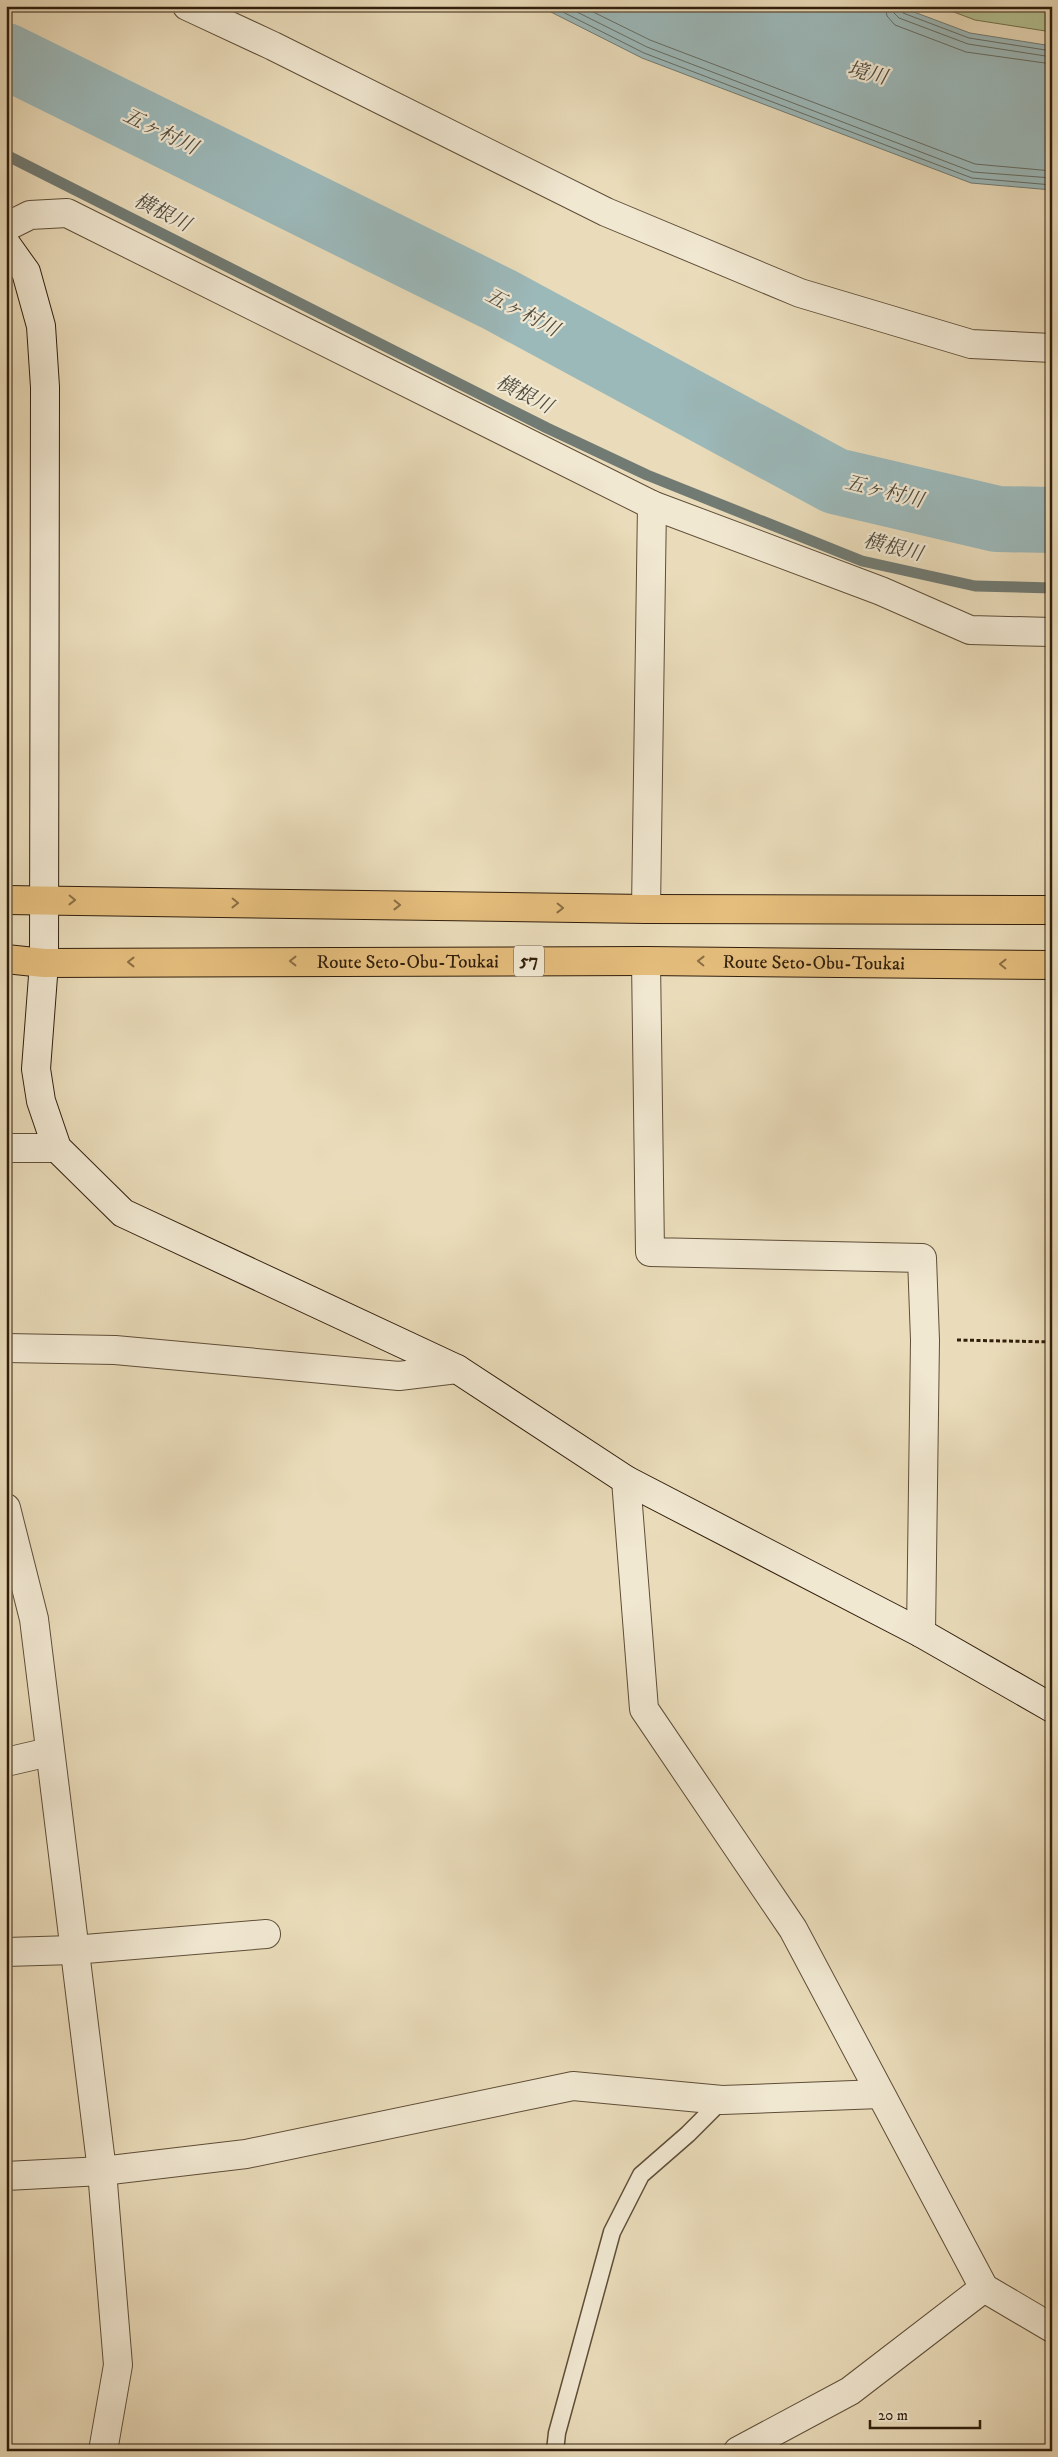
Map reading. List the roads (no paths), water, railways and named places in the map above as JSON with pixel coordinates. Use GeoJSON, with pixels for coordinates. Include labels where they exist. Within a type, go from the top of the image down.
{"type":"FeatureCollection","features":[{"type":"Feature","properties":{"kind":"main road"},"geometry":{"type":"LineString","coordinates":[[6,900],[646,909],[1052,910]]}},
{"type":"Feature","properties":{"kind":"main road","name":"Route Seto-Obu-Toukai"},"geometry":{"type":"LineString","coordinates":[[6,959],[44,963],[646,961],[1052,965]]}},
{"type":"Feature","properties":{"kind":"street"},"geometry":{"type":"LineString","coordinates":[[187,6],[273,46],[606,212],[800,293],[972,344],[1052,348]]}},
{"type":"Feature","properties":{"kind":"street"},"geometry":{"type":"LineString","coordinates":[[6,227],[30,216],[67,213],[652,505],[881,592],[970,630],[1052,632]]}},
{"type":"Feature","properties":{"kind":"street"},"geometry":{"type":"LineString","coordinates":[[6,244],[26,272],[41,326],[46,386],[44,963],[36,1069],[41,1101],[57,1148],[123,1213],[457,1369],[626,1480],[921,1633],[1052,1708]]}},
{"type":"Feature","properties":{"kind":"street"},"geometry":{"type":"LineString","coordinates":[[646,909],[652,505]]}},
{"type":"Feature","properties":{"kind":"street"},"geometry":{"type":"LineString","coordinates":[[646,961],[650,1252],[922,1258],[925,1340],[921,1633]]}},
{"type":"Feature","properties":{"kind":"street"},"geometry":{"type":"LineString","coordinates":[[6,1148],[57,1148]]}},
{"type":"Feature","properties":{"kind":"street"},"geometry":{"type":"LineString","coordinates":[[6,1348],[116,1350],[399,1376],[457,1369]]}},
{"type":"Feature","properties":{"kind":"street"},"geometry":{"type":"LineString","coordinates":[[626,1480],[644,1709],[792,1929],[984,2288],[1052,2328]]}},
{"type":"Feature","properties":{"kind":"street"},"geometry":{"type":"LineString","coordinates":[[6,1508],[34,1619],[73,1950],[102,2171],[118,2365],[103,2451]]}},
{"type":"Feature","properties":{"kind":"street"},"geometry":{"type":"LineString","coordinates":[[6,1762],[49,1752]]}},
{"type":"Feature","properties":{"kind":"street"},"geometry":{"type":"LineString","coordinates":[[6,1952],[73,1950],[266,1934]]}},
{"type":"Feature","properties":{"kind":"street"},"geometry":{"type":"LineString","coordinates":[[6,2176],[102,2171],[246,2154],[573,2086],[722,2100],[880,2094]]}},
{"type":"Feature","properties":{"kind":"street"},"geometry":{"type":"LineString","coordinates":[[738,2451],[850,2391],[984,2288]]}},
{"type":"Feature","properties":{"kind":"lane"},"geometry":{"type":"LineString","coordinates":[[556,2451],[557,2433],[612,2232],[641,2175],[688,2134],[722,2100]]}},
{"type":"Feature","properties":{"kind":"water","name":"境川"},"geometry":{"type":"Polygon","coordinates":[[[539,6],[898,6],[970,33],[1052,46],[1052,190],[971,183],[642,58],[539,6]]]}},
{"type":"Feature","properties":{"kind":"waterway","name":"五ヶ村川"},"geometry":{"type":"LineString","coordinates":[[6,56],[500,300],[835,481],[997,519],[1052,520]]}},
{"type":"Feature","properties":{"kind":"waterway","name":"横根川"},"geometry":{"type":"LineString","coordinates":[[6,155],[547,428],[647,475],[862,561],[975,586],[1052,588]]}}]}
